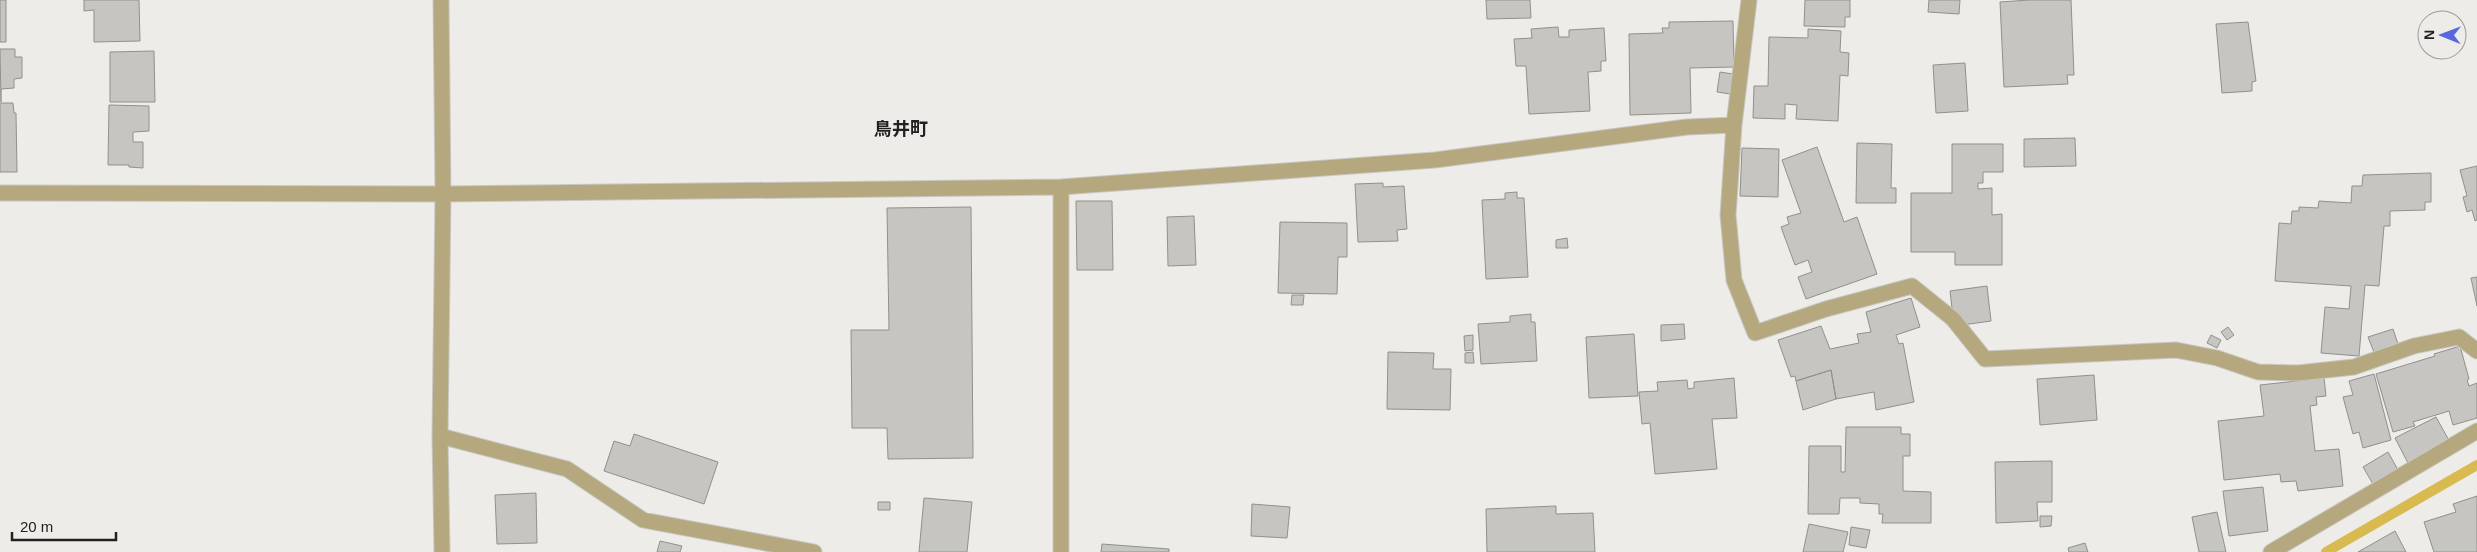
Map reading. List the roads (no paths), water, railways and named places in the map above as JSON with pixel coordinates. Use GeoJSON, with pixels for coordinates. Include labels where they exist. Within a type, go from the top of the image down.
{"type":"FeatureCollection","features":[{"type":"Feature","properties":{"kind":"street"},"geometry":{"type":"LineString","coordinates":[[441,0],[443,194],[440,436],[442,552]]}},
{"type":"Feature","properties":{"kind":"street"},"geometry":{"type":"LineString","coordinates":[[1749,0],[1734,125],[1728,215],[1734,280],[1755,333],[1826,309],[1912,286],[1953,320],[1985,359],[2176,350],[2217,358],[2258,372],[2298,373],[2354,367],[2414,346],[2459,337],[2477,351]]}},
{"type":"Feature","properties":{"kind":"street"},"geometry":{"type":"LineString","coordinates":[[0,193],[443,194],[1061,187],[1435,160],[1687,127],[1734,125]]}},
{"type":"Feature","properties":{"kind":"street"},"geometry":{"type":"LineString","coordinates":[[1061,187],[1061,552]]}},
{"type":"Feature","properties":{"kind":"street"},"geometry":{"type":"LineString","coordinates":[[2271,552],[2477,431]]}},
{"type":"Feature","properties":{"kind":"street"},"geometry":{"type":"LineString","coordinates":[[440,436],[567,469],[643,520],[814,552]]}},
{"type":"Feature","properties":{"kind":"waterway"},"geometry":{"type":"LineString","coordinates":[[2326,552],[2477,465]]}},
{"type":"Feature","properties":{"kind":"district","name":"鳥井町"},"geometry":{"type":"Point","coordinates":[901,129]}}]}
